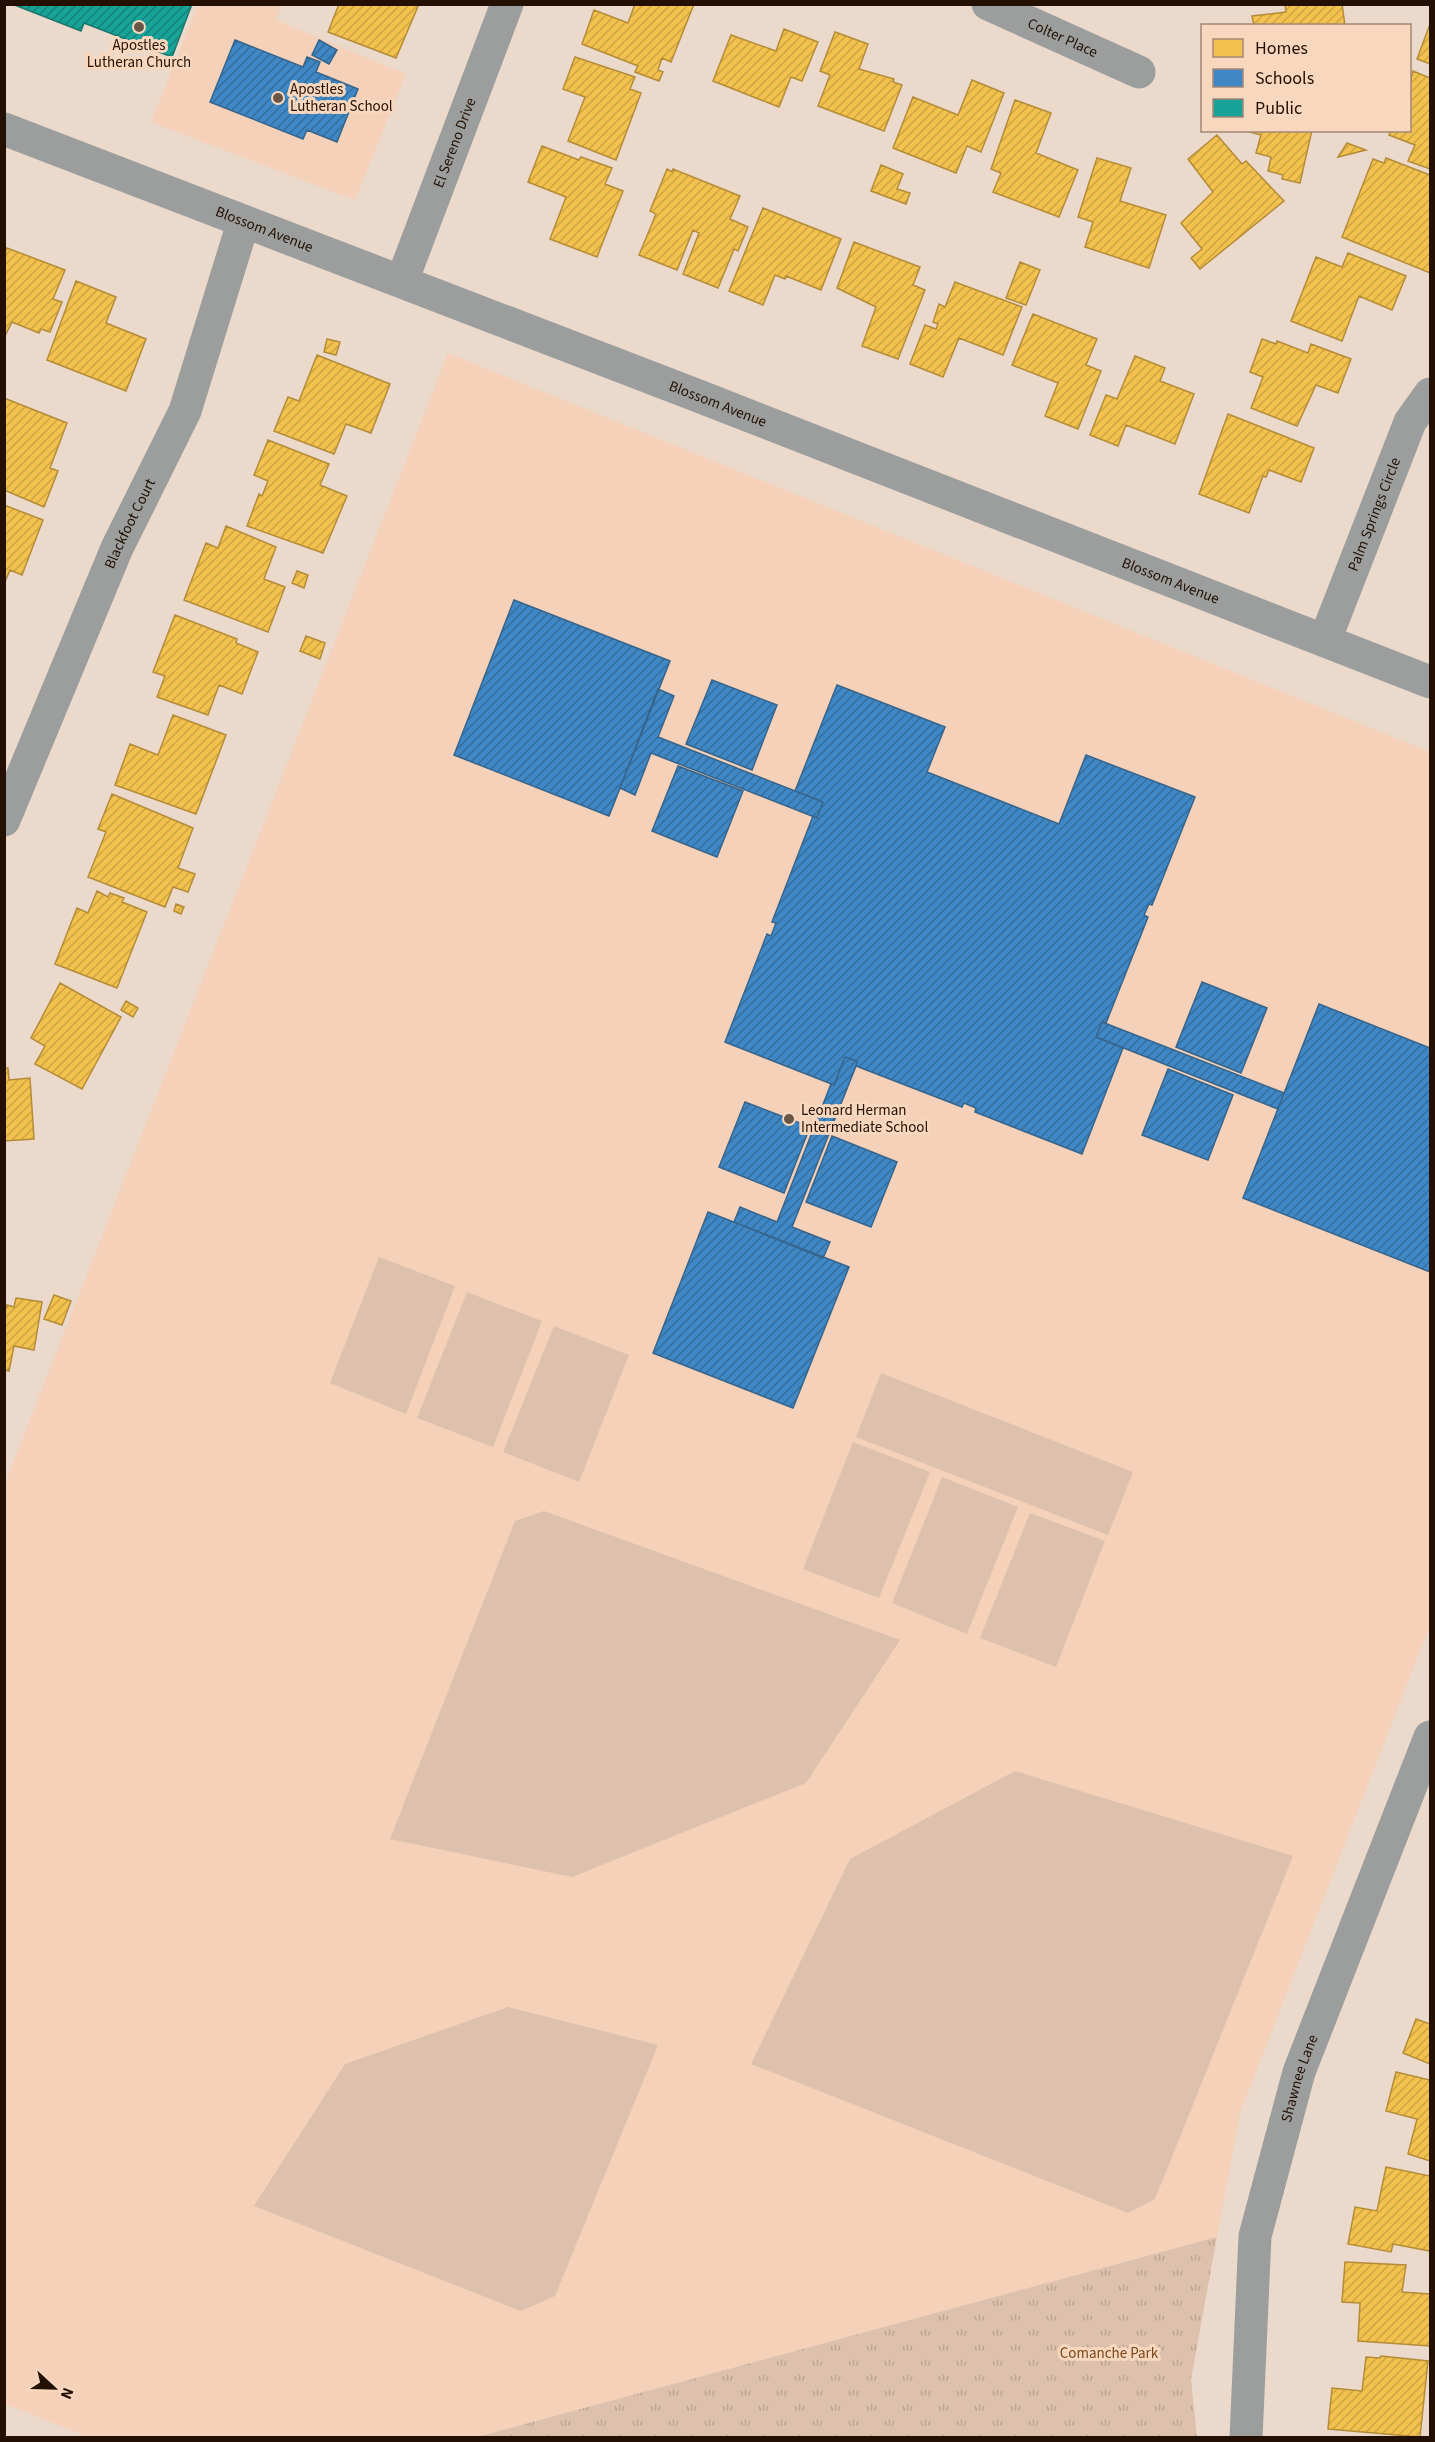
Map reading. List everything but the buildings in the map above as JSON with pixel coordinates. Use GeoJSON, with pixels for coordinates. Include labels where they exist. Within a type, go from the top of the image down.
{"type":"FeatureCollection","features":[{"type":"Feature","properties":{"kind":"street","name":"El Sereno Drive"},"geometry":{"type":"LineString","coordinates":[[402,281],[507,4]]}},
{"type":"Feature","properties":{"kind":"street","name":"Colter Place"},"geometry":{"type":"LineString","coordinates":[[988,4],[1139,72]]}},
{"type":"Feature","properties":{"kind":"street","name":"Blossom Avenue"},"geometry":{"type":"LineString","coordinates":[[4,129],[402,281],[1431,682]]}},
{"type":"Feature","properties":{"kind":"street","name":"Blackfoot Court"},"geometry":{"type":"LineString","coordinates":[[4,820],[117,548],[185,411],[243,222]]}},
{"type":"Feature","properties":{"kind":"street","name":"Palm Springs Circle"},"geometry":{"type":"LineString","coordinates":[[1325,640],[1410,422],[1431,394]]}},
{"type":"Feature","properties":{"kind":"street","name":"Shawnee Lane"},"geometry":{"type":"LineString","coordinates":[[1246,2438],[1255,2236],[1299,2072],[1431,1737]]}},
{"type":"Feature","properties":{"kind":"shaded area","name":"Apostles Lutheran School"},"geometry":{"type":"Polygon","coordinates":[[[198,5],[282,5],[276,20],[406,74],[355,200],[151,122],[198,5]]]}},
{"type":"Feature","properties":{"kind":"shaded area","name":"Leonard Herman Intermediate School"},"geometry":{"type":"Polygon","coordinates":[[[448,353],[1430,752],[1430,1625],[1240,2113],[1217,2237],[477,2437],[88,2437],[5,2404],[4,1486],[448,353]]]}},
{"type":"Feature","properties":{"kind":"green space"},"geometry":{"type":"Polygon","coordinates":[[[379,1257],[455,1286],[406,1414],[330,1383],[379,1257]]]}},
{"type":"Feature","properties":{"kind":"green space"},"geometry":{"type":"Polygon","coordinates":[[[467,1292],[542,1321],[493,1447],[417,1418],[467,1292]]]}},
{"type":"Feature","properties":{"kind":"green space"},"geometry":{"type":"Polygon","coordinates":[[[554,1326],[629,1355],[579,1482],[503,1452],[554,1326]]]}},
{"type":"Feature","properties":{"kind":"green space"},"geometry":{"type":"Polygon","coordinates":[[[881,1373],[1133,1472],[1108,1535],[856,1437],[881,1373]]]}},
{"type":"Feature","properties":{"kind":"green space"},"geometry":{"type":"Polygon","coordinates":[[[853,1442],[930,1472],[879,1598],[803,1569],[853,1442]]]}},
{"type":"Feature","properties":{"kind":"green space"},"geometry":{"type":"Polygon","coordinates":[[[942,1477],[1018,1507],[967,1634],[892,1603],[942,1477]]]}},
{"type":"Feature","properties":{"kind":"green space"},"geometry":{"type":"Polygon","coordinates":[[[544,1511],[900,1640],[806,1783],[572,1877],[390,1839],[515,1521],[544,1511]]]}},
{"type":"Feature","properties":{"kind":"green space"},"geometry":{"type":"Polygon","coordinates":[[[1030,1513],[1105,1541],[1056,1667],[980,1638],[1030,1513]]]}},
{"type":"Feature","properties":{"kind":"green space"},"geometry":{"type":"Polygon","coordinates":[[[1015,1771],[1293,1856],[1155,2199],[1128,2213],[751,2064],[850,1859],[1015,1771]]]}},
{"type":"Feature","properties":{"kind":"green space"},"geometry":{"type":"Polygon","coordinates":[[[508,2007],[658,2045],[555,2296],[521,2311],[254,2206],[345,2064],[508,2007]]]}},
{"type":"Feature","properties":{"kind":"green space","name":"Comanche Park"},"geometry":{"type":"Polygon","coordinates":[[[1217,2237],[1191,2379],[1197,2437],[477,2437],[1217,2237]]]}},
{"type":"Feature","properties":{"kind":"place","name":"Apostles Lutheran Church"},"geometry":{"type":"Point","coordinates":[139,27]}},
{"type":"Feature","properties":{"kind":"place","name":"Apostles Lutheran School"},"geometry":{"type":"Point","coordinates":[278,98]}},
{"type":"Feature","properties":{"kind":"place","name":"Leonard Herman Intermediate School"},"geometry":{"type":"Point","coordinates":[789,1119]}}]}
